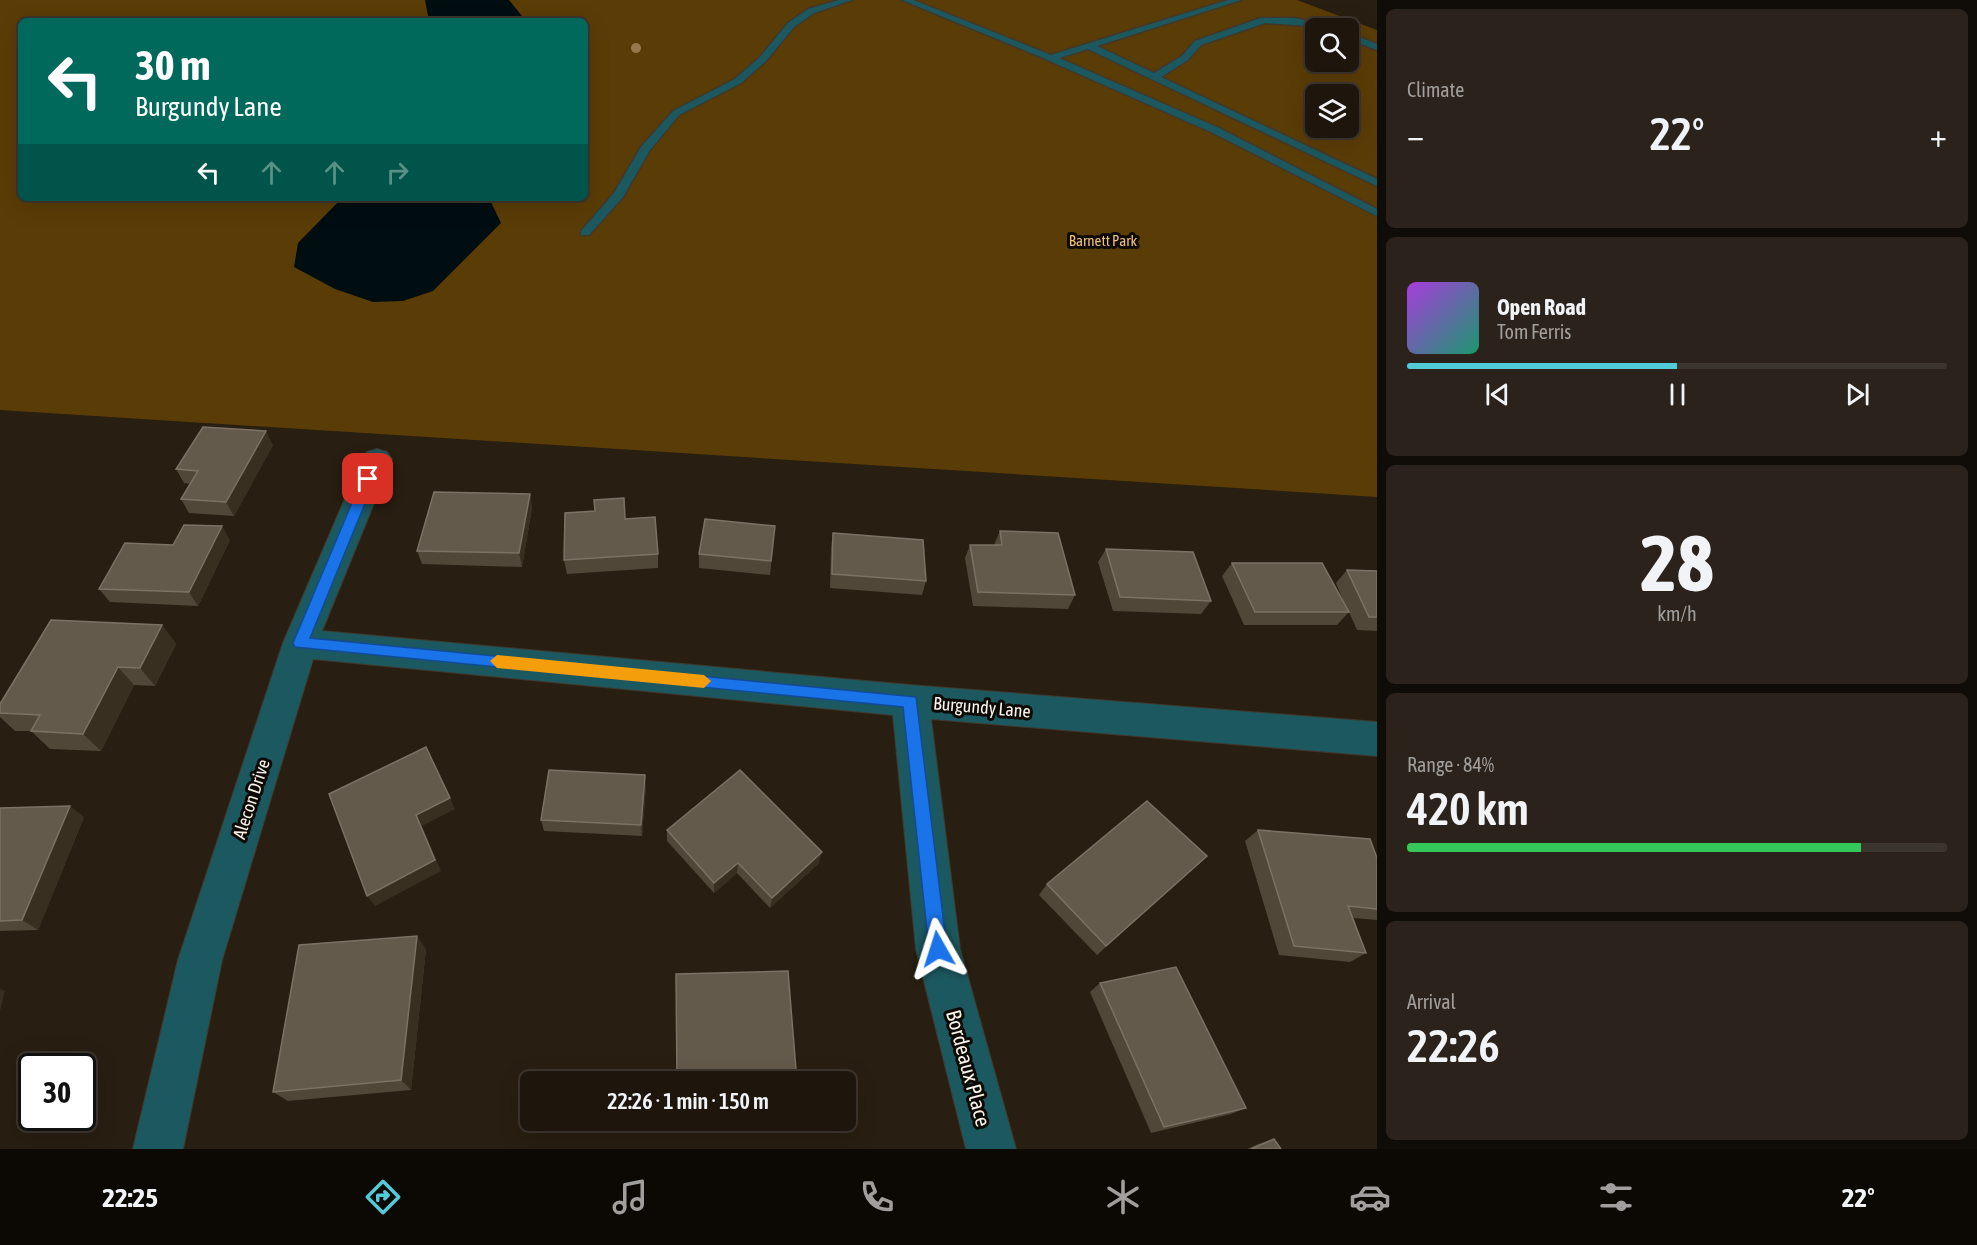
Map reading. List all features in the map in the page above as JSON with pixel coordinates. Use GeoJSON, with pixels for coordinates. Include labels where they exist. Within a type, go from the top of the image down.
{"type":"FeatureCollection","features":[{"type":"Feature","properties":{"kind":"street","name":"Alecon Drive"},"geometry":{"type":"LineString","coordinates":[[158,1149],[200,960],[300,643],[377,459]]}},
{"type":"Feature","properties":{"kind":"street","name":"Burgundy Lane"},"geometry":{"type":"LineString","coordinates":[[300,643],[910,701],[1377,739]]}},
{"type":"Feature","properties":{"kind":"street","name":"Bordeaux Place"},"geometry":{"type":"LineString","coordinates":[[910,701],[938,949],[992,1149]]}},
{"type":"Feature","properties":{"kind":"lane"},"geometry":{"type":"LineString","coordinates":[[585,233],[619,195],[656,133],[676,113],[738,81],[763,58],[791,25],[811,11],[848,0]]}},
{"type":"Feature","properties":{"kind":"lane"},"geometry":{"type":"LineString","coordinates":[[906,0],[1050,58],[1215,130],[1377,213]]}},
{"type":"Feature","properties":{"kind":"lane"},"geometry":{"type":"LineString","coordinates":[[1050,58],[1237,0]]}},
{"type":"Feature","properties":{"kind":"lane"},"geometry":{"type":"LineString","coordinates":[[1154,77],[1185,58],[1198,43],[1264,20],[1305,23]]}},
{"type":"Feature","properties":{"kind":"lane"},"geometry":{"type":"LineString","coordinates":[[1359,40],[1377,47]]}},
{"type":"Feature","properties":{"kind":"lane"},"geometry":{"type":"LineString","coordinates":[[1089,46],[1377,183]]}},
{"type":"Feature","properties":{"kind":"green space","name":"Barnett Park"},"geometry":{"type":"Polygon","coordinates":[[[0,0],[1297,0],[1345,18],[1305,18],[1305,72],[1359,72],[1359,23],[1377,30],[1377,497],[0,410],[0,0]]]}},
{"type":"Feature","properties":{"kind":"shaded area"},"geometry":{"type":"Polygon","coordinates":[[[425,0],[509,0],[524,18],[428,18],[425,0]]]}},
{"type":"Feature","properties":{"kind":"shaded area"},"geometry":{"type":"Polygon","coordinates":[[[339,201],[490,201],[501,223],[433,291],[403,301],[373,302],[335,289],[294,267],[298,243],[339,201]]]}},
{"type":"Feature","properties":{"kind":"building"},"geometry":{"type":"Polygon","coordinates":[[[203,427],[266,431],[226,502],[181,499],[198,471],[176,469],[203,427]]]}},
{"type":"Feature","properties":{"kind":"building"},"geometry":{"type":"Polygon","coordinates":[[[434,492],[530,494],[519,553],[417,551],[434,492]]]}},
{"type":"Feature","properties":{"kind":"building"},"geometry":{"type":"Polygon","coordinates":[[[624,498],[625,519],[655,517],[658,554],[564,560],[565,513],[595,511],[594,500],[624,498]]]}},
{"type":"Feature","properties":{"kind":"building"},"geometry":{"type":"Polygon","coordinates":[[[705,519],[775,526],[771,561],[699,554],[705,519]]]}},
{"type":"Feature","properties":{"kind":"building"},"geometry":{"type":"Polygon","coordinates":[[[184,525],[222,526],[189,592],[99,589],[125,543],[173,545],[184,525]]]}},
{"type":"Feature","properties":{"kind":"building"},"geometry":{"type":"Polygon","coordinates":[[[1000,531],[1058,533],[1075,595],[978,592],[970,545],[1002,545],[1000,531]]]}},
{"type":"Feature","properties":{"kind":"building"},"geometry":{"type":"Polygon","coordinates":[[[833,533],[923,540],[926,581],[832,574],[833,533]]]}},
{"type":"Feature","properties":{"kind":"building"},"geometry":{"type":"Polygon","coordinates":[[[1106,549],[1193,552],[1211,601],[1120,597],[1106,549]]]}},
{"type":"Feature","properties":{"kind":"building"},"geometry":{"type":"Polygon","coordinates":[[[1232,563],[1322,563],[1349,612],[1255,612],[1232,563]]]}},
{"type":"Feature","properties":{"kind":"building"},"geometry":{"type":"Polygon","coordinates":[[[1347,570],[1377,571],[1377,617],[1369,617],[1347,570]]]}},
{"type":"Feature","properties":{"kind":"building"},"geometry":{"type":"Polygon","coordinates":[[[51,620],[162,625],[140,668],[118,667],[83,734],[31,731],[40,715],[0,713],[0,704],[51,620]]]}},
{"type":"Feature","properties":{"kind":"building"},"geometry":{"type":"Polygon","coordinates":[[[426,747],[450,798],[416,815],[435,860],[367,896],[329,794],[426,747]]]}},
{"type":"Feature","properties":{"kind":"building"},"geometry":{"type":"Polygon","coordinates":[[[549,770],[645,775],[641,825],[541,820],[549,770]]]}},
{"type":"Feature","properties":{"kind":"building"},"geometry":{"type":"Polygon","coordinates":[[[740,770],[822,852],[772,898],[738,863],[714,883],[667,830],[740,770]]]}},
{"type":"Feature","properties":{"kind":"building"},"geometry":{"type":"Polygon","coordinates":[[[1147,801],[1207,856],[1106,946],[1047,884],[1147,801]]]}},
{"type":"Feature","properties":{"kind":"building"},"geometry":{"type":"Polygon","coordinates":[[[70,806],[22,920],[0,921],[0,808],[70,806]]]}},
{"type":"Feature","properties":{"kind":"building"},"geometry":{"type":"Polygon","coordinates":[[[1258,830],[1370,839],[1377,858],[1377,909],[1348,906],[1366,953],[1294,946],[1258,830]]]}},
{"type":"Feature","properties":{"kind":"building"},"geometry":{"type":"Polygon","coordinates":[[[417,936],[401,1080],[273,1092],[299,945],[417,936]]]}},
{"type":"Feature","properties":{"kind":"building"},"geometry":{"type":"Polygon","coordinates":[[[1176,967],[1246,1108],[1164,1127],[1100,983],[1176,967]]]}},
{"type":"Feature","properties":{"kind":"building"},"geometry":{"type":"Polygon","coordinates":[[[788,971],[796,1071],[677,1071],[676,974],[788,971]]]}},
{"type":"Feature","properties":{"kind":"building"},"geometry":{"type":"Polygon","coordinates":[[[1274,1139],[1281,1149],[1251,1149],[1274,1139]]]}},
{"type":"Feature","properties":{"kind":"slow traffic"},"geometry":{"type":"LineString","coordinates":[[497,661],[704,681]]}},
{"type":"Feature","properties":{"kind":"route"},"geometry":{"type":"LineString","coordinates":[[368,479],[300,643],[910,701],[938,949]]}}]}
